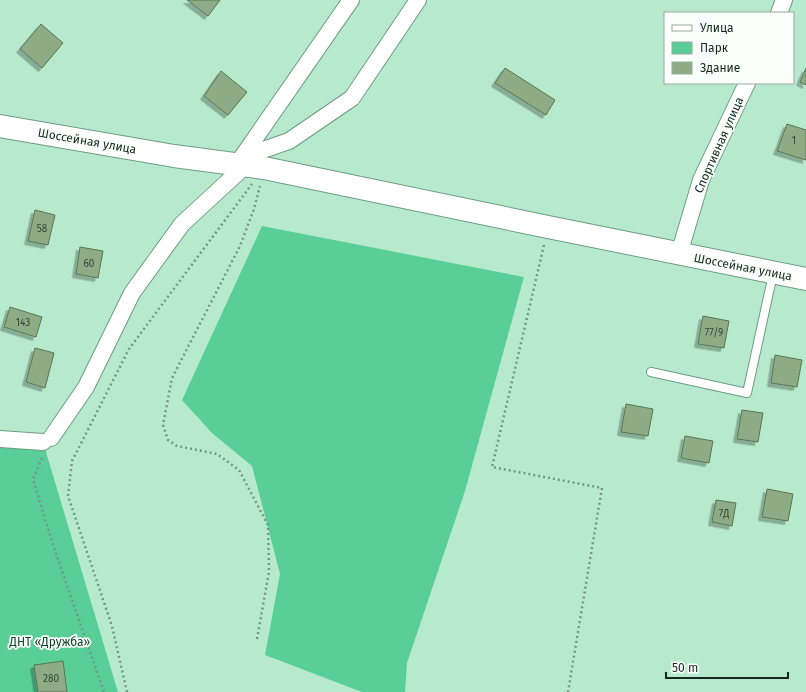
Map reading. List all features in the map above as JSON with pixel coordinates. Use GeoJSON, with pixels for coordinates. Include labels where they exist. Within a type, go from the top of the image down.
{"type":"FeatureCollection","features":[{"type":"Feature","properties":{"kind":"street"},"geometry":{"type":"LineString","coordinates":[[0,439],[47,440],[86,387],[132,293],[182,224],[249,166],[351,0]]}},
{"type":"Feature","properties":{"kind":"street"},"geometry":{"type":"LineString","coordinates":[[249,166],[257,152],[289,141],[352,98],[418,0]]}},
{"type":"Feature","properties":{"kind":"street"},"geometry":{"type":"LineString","coordinates":[[779,12],[784,0]]}},
{"type":"Feature","properties":{"kind":"street","name":"Спортивная улица"},"geometry":{"type":"LineString","coordinates":[[679,254],[701,180],[747,84]]}},
{"type":"Feature","properties":{"kind":"street","name":"Шоссейная улица"},"geometry":{"type":"LineString","coordinates":[[0,126],[174,156],[249,166],[806,279]]}},
{"type":"Feature","properties":{"kind":"lane"},"geometry":{"type":"LineString","coordinates":[[651,372],[747,393],[773,273]]}},
{"type":"Feature","properties":{"kind":"path"},"geometry":{"type":"LineString","coordinates":[[249,166],[254,209],[240,246],[172,378],[163,425],[168,440],[177,446],[217,454],[239,470],[268,525],[269,572],[257,639]]}},
{"type":"Feature","properties":{"kind":"path"},"geometry":{"type":"LineString","coordinates":[[127,692],[112,626],[68,496],[72,461],[129,349],[249,166]]}},
{"type":"Feature","properties":{"kind":"path"},"geometry":{"type":"LineString","coordinates":[[548,227],[492,467],[602,488],[568,692]]}},
{"type":"Feature","properties":{"kind":"path"},"geometry":{"type":"LineString","coordinates":[[47,440],[33,479],[52,542],[104,692]]}},
{"type":"Feature","properties":{"kind":"green space"},"geometry":{"type":"Polygon","coordinates":[[[262,226],[524,277],[465,491],[407,663],[405,692],[362,692],[265,655],[280,574],[252,466],[212,433],[182,400],[262,226]]]}},
{"type":"Feature","properties":{"kind":"green space","name":"ДНТ «Дружба»"},"geometry":{"type":"Polygon","coordinates":[[[0,439],[43,442],[118,692],[0,692],[0,439]]]}},
{"type":"Feature","properties":{"kind":"building"},"geometry":{"type":"Polygon","coordinates":[[[187,0],[220,0],[208,16],[187,0]]]}},
{"type":"Feature","properties":{"kind":"building"},"geometry":{"type":"Polygon","coordinates":[[[41,24],[63,43],[42,68],[20,49],[41,24]]]}},
{"type":"Feature","properties":{"kind":"building"},"geometry":{"type":"Polygon","coordinates":[[[505,68],[555,100],[546,115],[495,83],[505,68]]]}},
{"type":"Feature","properties":{"kind":"building"},"geometry":{"type":"Polygon","coordinates":[[[806,68],[806,85],[800,82],[806,68]]]}},
{"type":"Feature","properties":{"kind":"building"},"geometry":{"type":"Polygon","coordinates":[[[221,71],[247,92],[228,115],[204,96],[221,71]]]}},
{"type":"Feature","properties":{"kind":"building"},"geometry":{"type":"Polygon","coordinates":[[[787,124],[806,130],[806,160],[777,151],[787,124]]]}},
{"type":"Feature","properties":{"kind":"building"},"geometry":{"type":"Polygon","coordinates":[[[35,210],[55,215],[48,245],[28,241],[35,210]]]}},
{"type":"Feature","properties":{"kind":"building"},"geometry":{"type":"Polygon","coordinates":[[[80,247],[103,251],[98,278],[76,274],[80,247]]]}},
{"type":"Feature","properties":{"kind":"building"},"geometry":{"type":"Polygon","coordinates":[[[10,307],[42,317],[36,337],[4,327],[10,307]]]}},
{"type":"Feature","properties":{"kind":"building"},"geometry":{"type":"Polygon","coordinates":[[[703,316],[729,321],[724,348],[698,344],[703,316]]]}},
{"type":"Feature","properties":{"kind":"building"},"geometry":{"type":"Polygon","coordinates":[[[35,348],[54,353],[45,388],[26,382],[35,348]]]}},
{"type":"Feature","properties":{"kind":"building"},"geometry":{"type":"Polygon","coordinates":[[[775,355],[802,360],[797,387],[771,383],[775,355]]]}},
{"type":"Feature","properties":{"kind":"building"},"geometry":{"type":"Polygon","coordinates":[[[626,404],[653,409],[648,436],[621,432],[626,404]]]}},
{"type":"Feature","properties":{"kind":"building"},"geometry":{"type":"Polygon","coordinates":[[[742,410],[763,413],[758,442],[737,439],[742,410]]]}},
{"type":"Feature","properties":{"kind":"building"},"geometry":{"type":"Polygon","coordinates":[[[685,436],[713,441],[709,463],[681,458],[685,436]]]}},
{"type":"Feature","properties":{"kind":"building"},"geometry":{"type":"Polygon","coordinates":[[[767,489],[793,494],[788,521],[762,517],[767,489]]]}},
{"type":"Feature","properties":{"kind":"building"},"geometry":{"type":"Polygon","coordinates":[[[716,500],[736,503],[732,526],[712,522],[716,500]]]}},
{"type":"Feature","properties":{"kind":"building"},"geometry":{"type":"Polygon","coordinates":[[[63,661],[67,692],[38,692],[34,665],[63,661]]]}}]}
